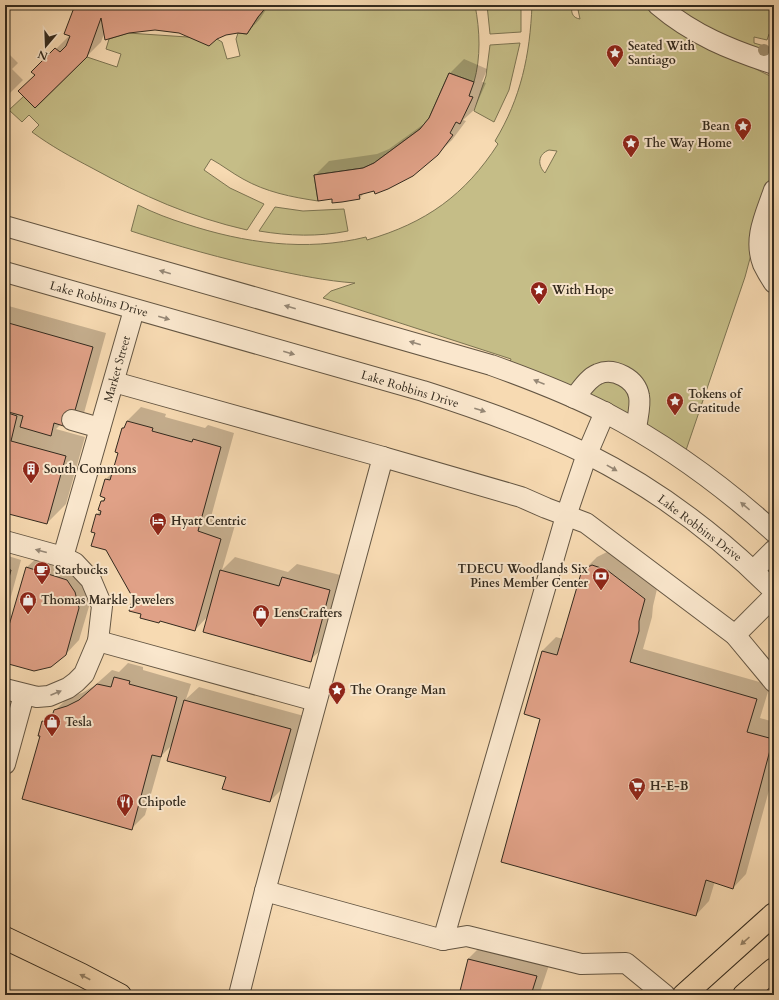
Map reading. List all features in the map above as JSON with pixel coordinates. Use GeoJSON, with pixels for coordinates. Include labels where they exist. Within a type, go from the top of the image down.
{"type":"FeatureCollection","features":[{"type":"Feature","properties":{"kind":"main road"},"geometry":{"type":"LineString","coordinates":[[684,995],[774,914]]}},
{"type":"Feature","properties":{"kind":"main road"},"geometry":{"type":"LineString","coordinates":[[5,938],[120,995]]}},
{"type":"Feature","properties":{"kind":"main road"},"geometry":{"type":"LineString","coordinates":[[744,995],[774,969]]}},
{"type":"Feature","properties":{"kind":"street"},"geometry":{"type":"LineString","coordinates":[[658,5],[686,26],[715,42],[774,64]]}},
{"type":"Feature","properties":{"kind":"street"},"geometry":{"type":"LineString","coordinates":[[774,190],[758,240],[762,260],[774,283]]}},
{"type":"Feature","properties":{"kind":"street"},"geometry":{"type":"LineString","coordinates":[[9,224],[491,364],[539,382],[605,412],[636,429],[683,459],[721,486],[774,532]]}},
{"type":"Feature","properties":{"kind":"street","name":"Lake Robbins Drive"},"geometry":{"type":"LineString","coordinates":[[5,272],[134,310],[423,391],[526,426],[587,454],[634,480],[668,503],[728,548],[754,570],[774,591]]}},
{"type":"Feature","properties":{"kind":"street","name":"Market Street"},"geometry":{"type":"LineString","coordinates":[[63,557],[134,310]]}},
{"type":"Feature","properties":{"kind":"street"},"geometry":{"type":"LineString","coordinates":[[574,398],[591,379],[598,374],[610,373],[624,376],[633,384],[639,394],[640,401],[636,429]]}},
{"type":"Feature","properties":{"kind":"street"},"geometry":{"type":"LineString","coordinates":[[114,382],[521,497],[586,523],[735,635],[774,682]]}},
{"type":"Feature","properties":{"kind":"street"},"geometry":{"type":"LineString","coordinates":[[443,940],[566,516],[587,454],[605,412]]}},
{"type":"Feature","properties":{"kind":"street"},"geometry":{"type":"LineString","coordinates":[[72,420],[100,428]]}},
{"type":"Feature","properties":{"kind":"street"},"geometry":{"type":"LineString","coordinates":[[238,995],[383,457]]}},
{"type":"Feature","properties":{"kind":"street"},"geometry":{"type":"LineString","coordinates":[[5,541],[63,557],[75,563],[91,580],[102,606],[98,641],[84,674],[68,688],[49,696],[37,697],[14,692],[5,764]]}},
{"type":"Feature","properties":{"kind":"street"},"geometry":{"type":"LineString","coordinates":[[754,570],[774,550]]}},
{"type":"Feature","properties":{"kind":"street"},"geometry":{"type":"LineString","coordinates":[[735,635],[774,596]]}},
{"type":"Feature","properties":{"kind":"street"},"geometry":{"type":"LineString","coordinates":[[98,641],[316,701]]}},
{"type":"Feature","properties":{"kind":"street"},"geometry":{"type":"LineString","coordinates":[[265,891],[443,940],[467,936],[581,964],[626,963],[665,995]]}},
{"type":"Feature","properties":{"kind":"shaded area"},"geometry":{"type":"Polygon","coordinates":[[[268,5],[475,5],[478,24],[479,54],[474,82],[449,73],[429,118],[420,129],[374,163],[363,168],[314,175],[318,201],[288,196],[252,184],[211,159],[204,170],[230,188],[264,204],[247,230],[186,212],[130,188],[76,160],[46,142],[32,132],[39,125],[29,115],[22,122],[9,110],[24,96],[35,108],[87,57],[117,67],[121,54],[106,49],[109,39],[128,33],[217,39],[222,42],[227,59],[240,56],[236,39],[238,33],[247,34],[268,5]]]}},
{"type":"Feature","properties":{"kind":"shaded area"},"geometry":{"type":"Polygon","coordinates":[[[487,5],[521,5],[521,32],[490,34],[487,5]]]}},
{"type":"Feature","properties":{"kind":"shaded area"},"geometry":{"type":"Polygon","coordinates":[[[532,5],[573,5],[573,16],[580,19],[577,5],[774,5],[774,31],[769,34],[767,40],[754,37],[754,43],[774,49],[774,55],[754,49],[754,68],[774,78],[774,169],[745,277],[683,459],[507,371],[511,359],[323,298],[331,291],[355,283],[312,278],[252,265],[200,252],[131,231],[138,205],[168,218],[208,231],[253,240],[298,244],[343,242],[366,237],[367,240],[408,225],[426,216],[458,192],[472,178],[498,144],[495,141],[504,125],[518,92],[526,59],[532,5]],[[549,150],[541,157],[541,167],[545,173],[557,151],[549,150]]]}},
{"type":"Feature","properties":{"kind":"shaded area"},"geometry":{"type":"Polygon","coordinates":[[[520,43],[509,90],[494,122],[474,111],[486,76],[490,45],[520,43]]]}},
{"type":"Feature","properties":{"kind":"shaded area"},"geometry":{"type":"Polygon","coordinates":[[[275,207],[303,211],[344,209],[348,231],[304,235],[259,231],[275,207]]]}},
{"type":"Feature","properties":{"kind":"building"},"geometry":{"type":"Polygon","coordinates":[[[75,5],[268,5],[247,34],[238,33],[226,35],[217,39],[209,46],[179,33],[155,30],[129,33],[105,40],[101,18],[87,57],[35,108],[18,91],[35,75],[31,72],[55,48],[60,52],[66,46],[70,36],[64,34],[75,5]]]}},
{"type":"Feature","properties":{"kind":"building"},"geometry":{"type":"Polygon","coordinates":[[[449,73],[474,82],[469,96],[473,97],[460,124],[456,122],[450,133],[453,135],[438,155],[413,176],[375,194],[374,191],[359,195],[360,199],[342,202],[332,203],[332,199],[318,201],[314,175],[363,168],[374,163],[420,129],[429,118],[449,73]]]}},
{"type":"Feature","properties":{"kind":"building"},"geometry":{"type":"Polygon","coordinates":[[[5,322],[93,347],[70,428],[54,423],[51,436],[20,427],[23,416],[5,411],[5,322]]]}},
{"type":"Feature","properties":{"kind":"building","name":"South Commons"},"geometry":{"type":"Polygon","coordinates":[[[5,412],[17,416],[11,441],[66,456],[47,524],[5,513],[5,412]]]}},
{"type":"Feature","properties":{"kind":"building"},"geometry":{"type":"Polygon","coordinates":[[[127,421],[153,428],[152,431],[192,442],[193,439],[221,447],[198,531],[221,539],[195,631],[160,621],[159,623],[140,618],[141,614],[129,611],[133,598],[106,550],[91,546],[95,533],[91,532],[96,514],[100,515],[101,511],[98,510],[101,501],[104,501],[105,498],[100,496],[105,479],[110,480],[118,453],[115,452],[122,428],[124,428],[127,421]]]}},
{"type":"Feature","properties":{"kind":"building","name":"H-E-B"},"geometry":{"type":"Polygon","coordinates":[[[592,565],[607,570],[645,599],[639,621],[639,631],[630,662],[757,699],[747,732],[773,739],[733,889],[706,880],[696,916],[501,862],[540,719],[524,714],[542,651],[557,655],[582,570],[592,565]]]}},
{"type":"Feature","properties":{"kind":"building"},"geometry":{"type":"Polygon","coordinates":[[[26,567],[67,580],[75,592],[79,608],[66,655],[51,667],[34,671],[5,663],[5,639],[26,567]]]}},
{"type":"Feature","properties":{"kind":"building"},"geometry":{"type":"Polygon","coordinates":[[[5,569],[11,570],[5,593],[5,569]]]}},
{"type":"Feature","properties":{"kind":"building"},"geometry":{"type":"Polygon","coordinates":[[[220,570],[279,586],[282,577],[330,590],[311,662],[203,632],[220,570]]]}},
{"type":"Feature","properties":{"kind":"building"},"geometry":{"type":"Polygon","coordinates":[[[114,677],[130,681],[129,684],[177,697],[161,757],[152,755],[132,830],[22,799],[40,736],[38,736],[42,721],[50,723],[54,710],[79,700],[97,684],[111,687],[114,677]]]}},
{"type":"Feature","properties":{"kind":"building"},"geometry":{"type":"Polygon","coordinates":[[[184,700],[291,729],[270,802],[222,789],[226,777],[167,761],[184,700]]]}},
{"type":"Feature","properties":{"kind":"building"},"geometry":{"type":"Polygon","coordinates":[[[468,959],[537,976],[531,995],[459,995],[468,959]]]}},
{"type":"Feature","properties":{"kind":"place","name":"Seated With Santiago"},"geometry":{"type":"Point","coordinates":[615,68]}},
{"type":"Feature","properties":{"kind":"place","name":"Bean"},"geometry":{"type":"Point","coordinates":[743,141]}},
{"type":"Feature","properties":{"kind":"place","name":"The Way Home"},"geometry":{"type":"Point","coordinates":[631,158]}},
{"type":"Feature","properties":{"kind":"place","name":"With Hope"},"geometry":{"type":"Point","coordinates":[539,305]}},
{"type":"Feature","properties":{"kind":"place","name":"Tokens of Gratitude"},"geometry":{"type":"Point","coordinates":[675,416]}},
{"type":"Feature","properties":{"kind":"place","name":"South Commons"},"geometry":{"type":"Point","coordinates":[31,484]}},
{"type":"Feature","properties":{"kind":"place","name":"Hyatt Centric"},"geometry":{"type":"Point","coordinates":[158,536]}},
{"type":"Feature","properties":{"kind":"place","name":"Starbucks"},"geometry":{"type":"Point","coordinates":[42,585]}},
{"type":"Feature","properties":{"kind":"place","name":"TDECU Woodlands Six Pines Member Center"},"geometry":{"type":"Point","coordinates":[601,591]}},
{"type":"Feature","properties":{"kind":"place","name":"Thomas Markle Jewelers"},"geometry":{"type":"Point","coordinates":[28,615]}},
{"type":"Feature","properties":{"kind":"place","name":"LensCrafters"},"geometry":{"type":"Point","coordinates":[261,628]}},
{"type":"Feature","properties":{"kind":"place","name":"The Orange Man"},"geometry":{"type":"Point","coordinates":[337,705]}},
{"type":"Feature","properties":{"kind":"place","name":"Tesla"},"geometry":{"type":"Point","coordinates":[52,737]}},
{"type":"Feature","properties":{"kind":"place","name":"H-E-B"},"geometry":{"type":"Point","coordinates":[637,801]}},
{"type":"Feature","properties":{"kind":"place","name":"Chipotle"},"geometry":{"type":"Point","coordinates":[125,817]}}]}
